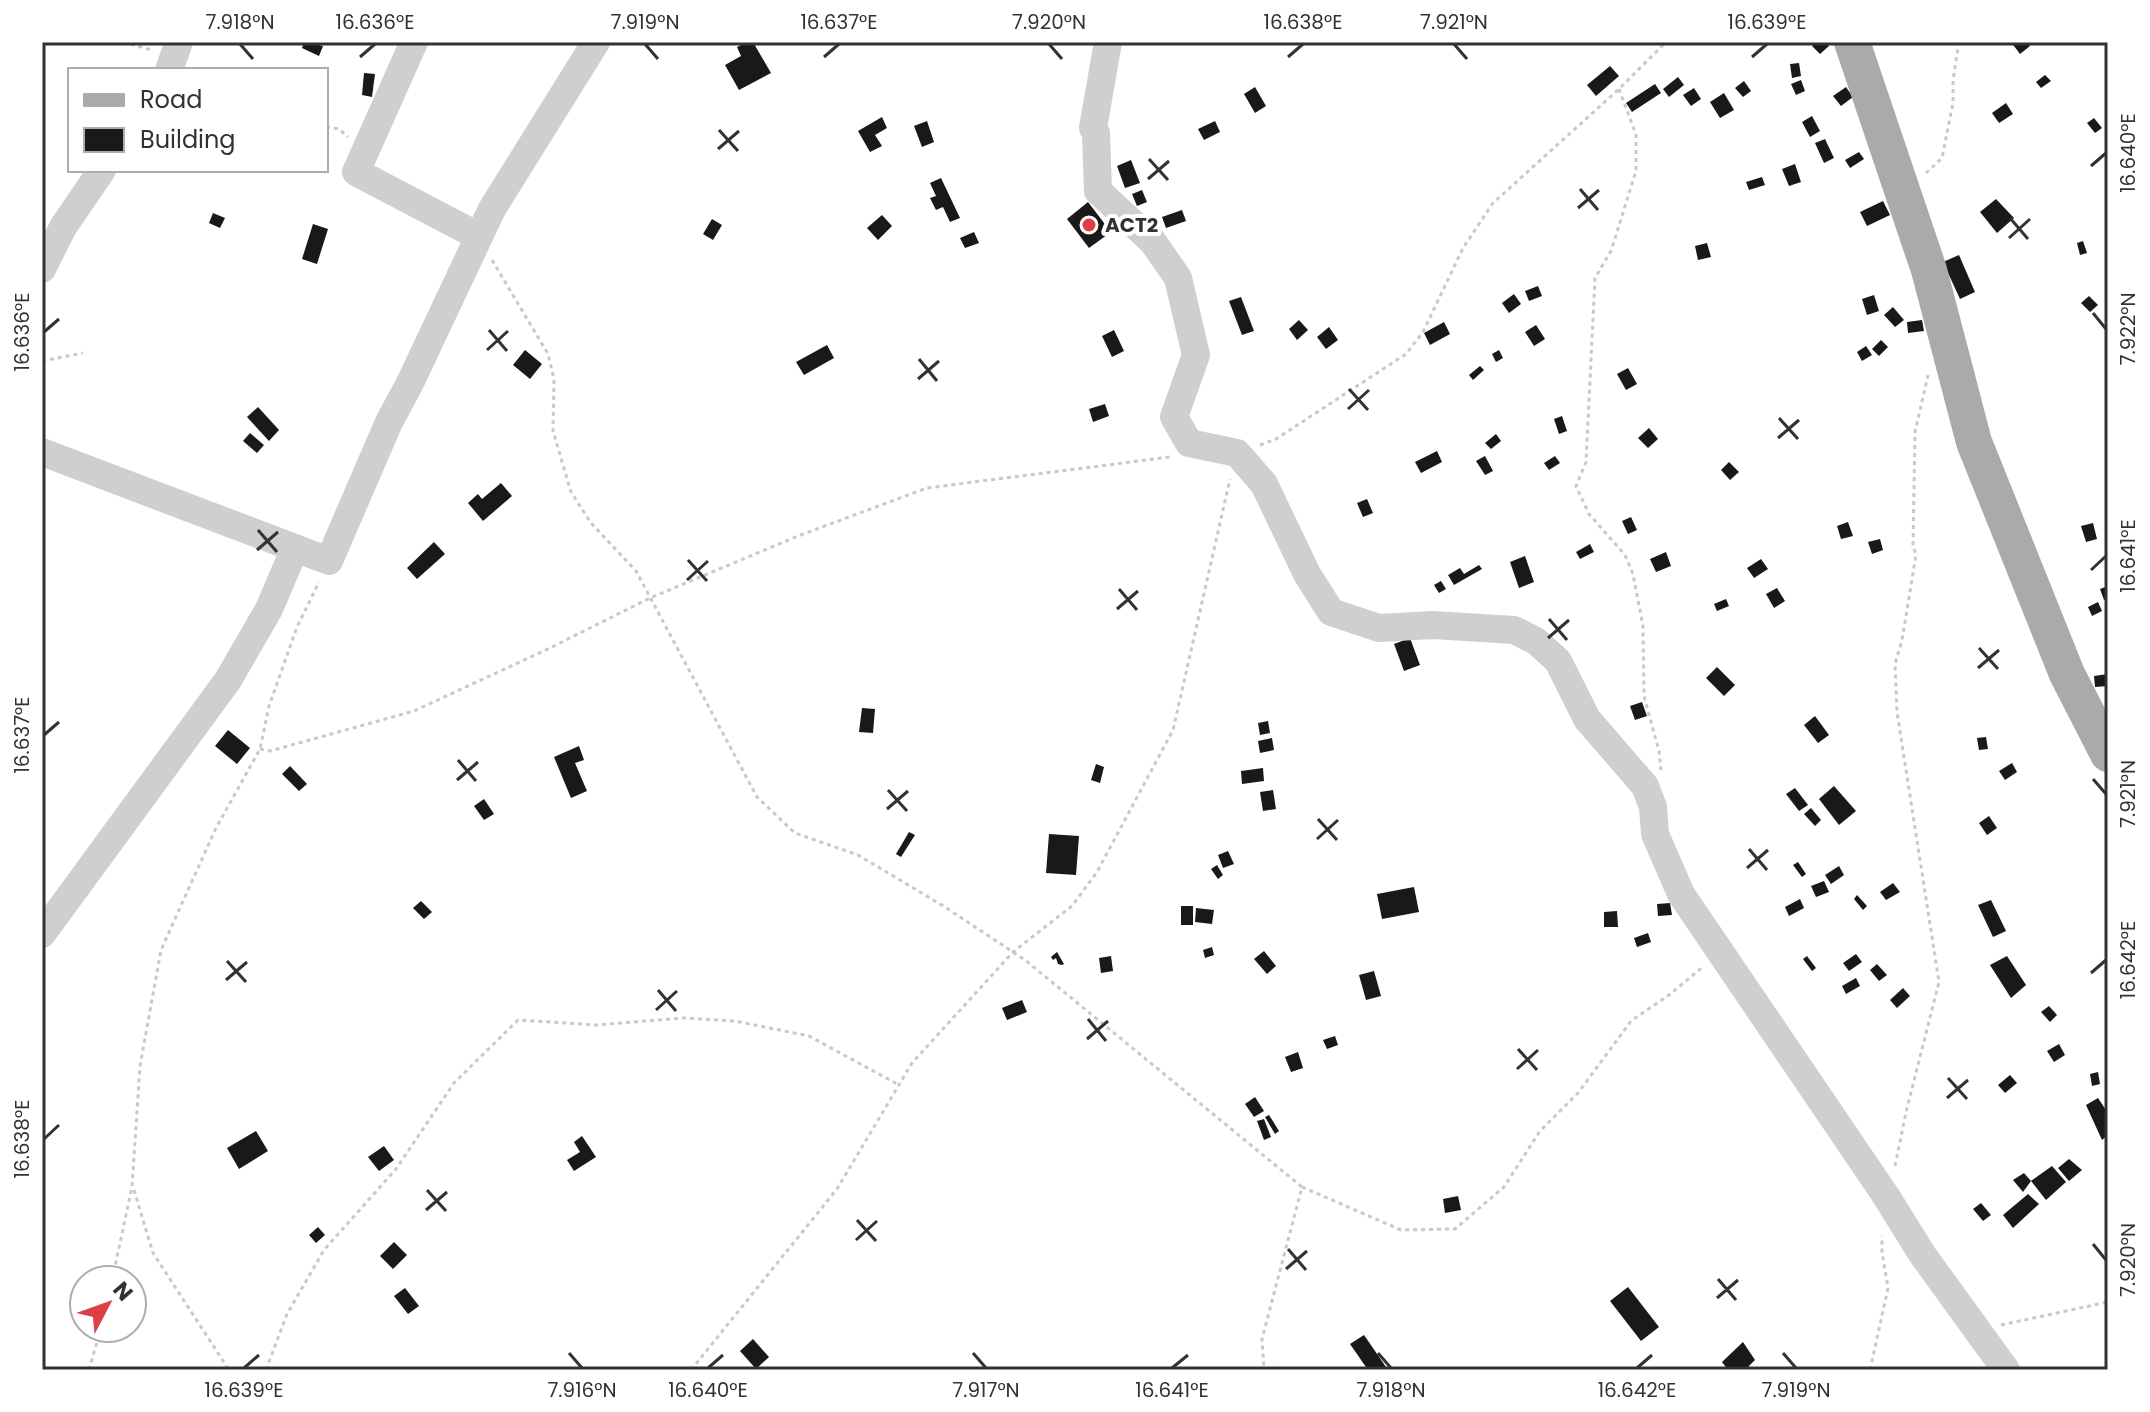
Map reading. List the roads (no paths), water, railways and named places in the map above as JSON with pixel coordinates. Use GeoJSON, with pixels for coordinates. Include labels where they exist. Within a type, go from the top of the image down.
{"type":"FeatureCollection","features":[{"type":"Feature","properties":{"kind":"main road"},"geometry":{"type":"LineString","coordinates":[[1852,42],[1929,270],[1974,442],[2067,674],[2108,754]]}},
{"type":"Feature","properties":{"kind":"street"},"geometry":{"type":"LineString","coordinates":[[170,68],[179,42]]}},
{"type":"Feature","properties":{"kind":"street"},"geometry":{"type":"LineString","coordinates":[[414,42],[356,172],[478,236]]}},
{"type":"Feature","properties":{"kind":"street"},"geometry":{"type":"LineString","coordinates":[[42,452],[329,561],[389,422],[478,236],[596,42]]}},
{"type":"Feature","properties":{"kind":"street"},"geometry":{"type":"LineString","coordinates":[[1108,42],[1093,128],[1096,133],[1098,191],[1153,242],[1178,278],[1196,355],[1174,417],[1189,443],[1237,453],[1264,484],[1307,574],[1331,612],[1379,628],[1433,625],[1514,630],[1536,641],[1558,661],[1587,719],[1645,786],[1653,807],[1655,834],[1681,894],[1922,1254],[2006,1370]]}},
{"type":"Feature","properties":{"kind":"street"},"geometry":{"type":"LineString","coordinates":[[42,269],[63,227],[101,172]]}},
{"type":"Feature","properties":{"kind":"street"},"geometry":{"type":"LineString","coordinates":[[42,934],[228,680],[269,609],[295,548]]}},
{"type":"Feature","properties":{"kind":"place","name":"ACT2"},"geometry":{"type":"Point","coordinates":[1089,225]}}]}
